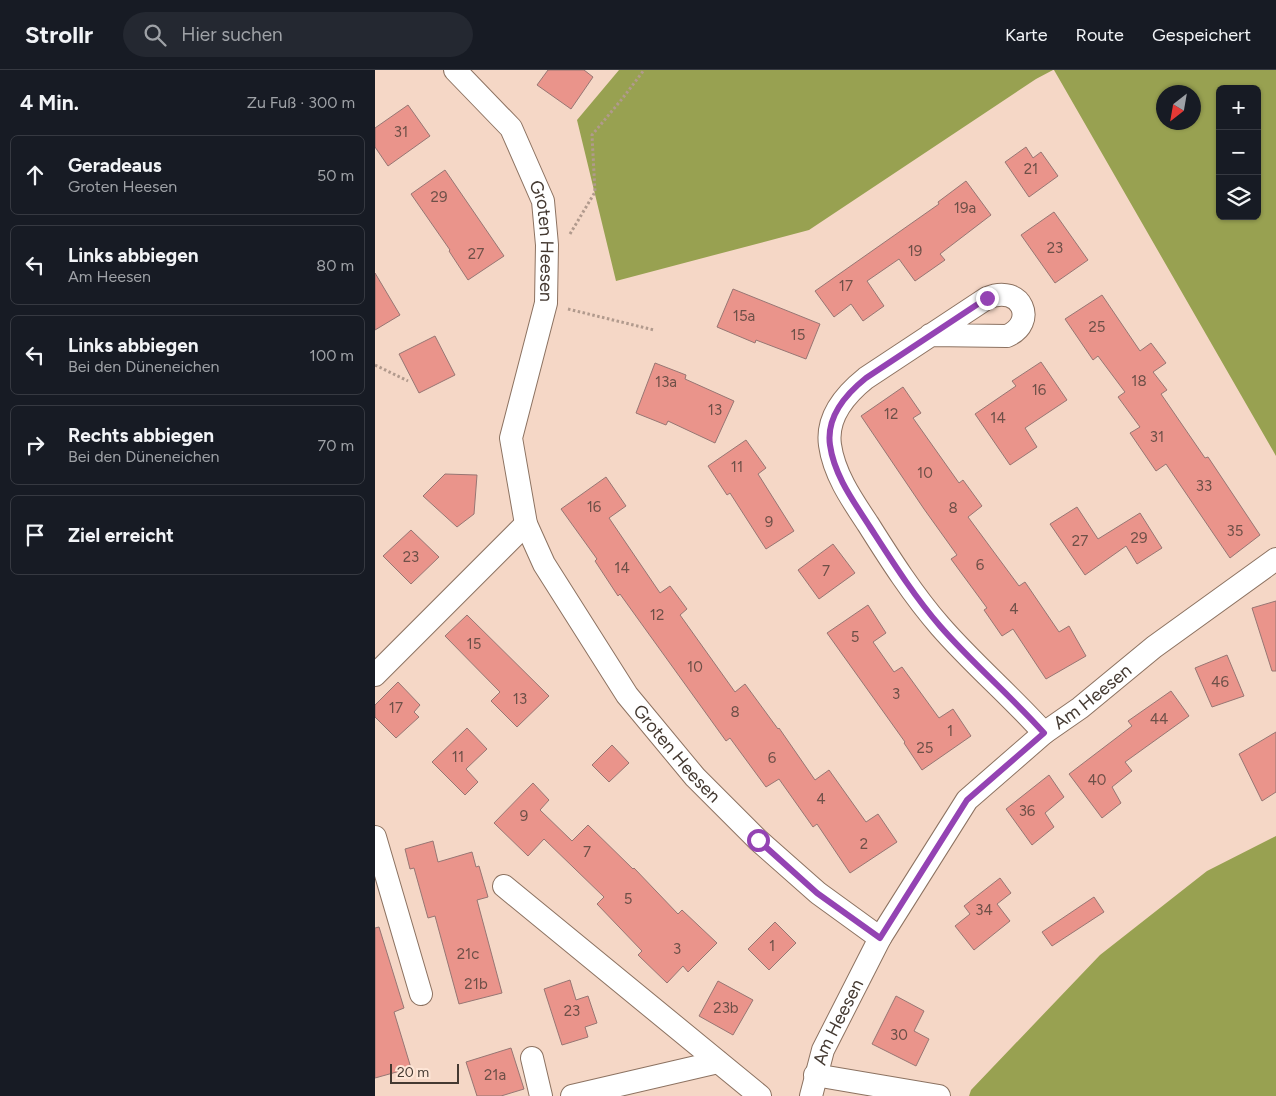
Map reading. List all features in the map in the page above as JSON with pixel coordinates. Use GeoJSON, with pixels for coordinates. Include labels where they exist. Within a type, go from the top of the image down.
{"type":"FeatureCollection","features":[{"type":"Feature","properties":{"kind":"street","name":"Groten Heesen"},"geometry":{"type":"LineString","coordinates":[[455,70],[511,128],[543,201],[547,246],[546,303],[511,438],[526,524],[543,564],[627,695],[695,777],[758,840],[817,893],[880,938]]}},
{"type":"Feature","properties":{"kind":"street"},"geometry":{"type":"LineString","coordinates":[[930,335],[866,378],[841,401],[830,435],[830,445],[841,478],[852,500],[909,586],[940,626],[1044,733]]}},
{"type":"Feature","properties":{"kind":"street"},"geometry":{"type":"LineString","coordinates":[[375,675],[526,524]]}},
{"type":"Feature","properties":{"kind":"street","name":"Am Heesen"},"geometry":{"type":"LineString","coordinates":[[813,1086],[823,1050],[880,938],[967,800],[1044,733],[1080,708],[1154,648],[1276,559]]}},
{"type":"Feature","properties":{"kind":"street"},"geometry":{"type":"LineString","coordinates":[[375,837],[421,994]]}},
{"type":"Feature","properties":{"kind":"street"},"geometry":{"type":"LineString","coordinates":[[505,886],[759,1096]]}},
{"type":"Feature","properties":{"kind":"street"},"geometry":{"type":"LineString","coordinates":[[532,1058],[541,1096]]}},
{"type":"Feature","properties":{"kind":"street"},"geometry":{"type":"LineString","coordinates":[[572,1096],[718,1062]]}},
{"type":"Feature","properties":{"kind":"street"},"geometry":{"type":"LineString","coordinates":[[813,1086],[939,1096]]}},
{"type":"Feature","properties":{"kind":"path"},"geometry":{"type":"LineString","coordinates":[[547,246],[563,244],[595,192],[592,135],[622,100],[644,70]]}},
{"type":"Feature","properties":{"kind":"path"},"geometry":{"type":"LineString","coordinates":[[546,303],[654,330]]}},
{"type":"Feature","properties":{"kind":"path"},"geometry":{"type":"LineString","coordinates":[[375,365],[408,381]]}},
{"type":"Feature","properties":{"kind":"green space"},"geometry":{"type":"Polygon","coordinates":[[[619,70],[1053,70],[1036,79],[809,230],[616,281],[577,120],[619,70]]]}},
{"type":"Feature","properties":{"kind":"green space"},"geometry":{"type":"Polygon","coordinates":[[[1054,70],[1276,70],[1276,456],[1054,70]]]}},
{"type":"Feature","properties":{"kind":"green space"},"geometry":{"type":"Polygon","coordinates":[[[1276,836],[1276,1096],[969,1096],[971,1090],[1100,955],[1207,871],[1276,836]]]}},
{"type":"Feature","properties":{"kind":"building"},"geometry":{"type":"Polygon","coordinates":[[[548,70],[584,70],[593,77],[571,109],[537,85],[548,70]]]}},
{"type":"Feature","properties":{"kind":"building"},"geometry":{"type":"Polygon","coordinates":[[[408,105],[430,136],[388,166],[375,147],[375,128],[408,105]]]}},
{"type":"Feature","properties":{"kind":"building"},"geometry":{"type":"Polygon","coordinates":[[[1026,147],[1033,158],[1041,152],[1058,176],[1029,197],[1005,162],[1026,147]]]}},
{"type":"Feature","properties":{"kind":"building"},"geometry":{"type":"Polygon","coordinates":[[[445,170],[504,256],[468,280],[450,250],[411,194],[445,170]]]}},
{"type":"Feature","properties":{"kind":"building"},"geometry":{"type":"Polygon","coordinates":[[[966,181],[991,215],[940,254],[945,260],[915,281],[899,259],[867,281],[884,306],[863,321],[851,304],[834,317],[815,291],[939,204],[938,202],[966,181]]]}},
{"type":"Feature","properties":{"kind":"building"},"geometry":{"type":"Polygon","coordinates":[[[1054,212],[1088,260],[1055,283],[1021,235],[1054,212]]]}},
{"type":"Feature","properties":{"kind":"building"},"geometry":{"type":"Polygon","coordinates":[[[375,273],[400,315],[375,330],[375,273]]]}},
{"type":"Feature","properties":{"kind":"building"},"geometry":{"type":"Polygon","coordinates":[[[733,289],[820,324],[806,359],[756,340],[755,343],[717,327],[733,289]]]}},
{"type":"Feature","properties":{"kind":"building"},"geometry":{"type":"Polygon","coordinates":[[[1102,295],[1140,351],[1151,343],[1166,363],[1153,372],[1167,390],[1161,394],[1205,458],[1208,457],[1260,535],[1230,558],[1166,464],[1156,471],[1130,433],[1140,427],[1118,397],[1125,392],[1098,356],[1093,360],[1065,319],[1102,295]]]}},
{"type":"Feature","properties":{"kind":"building"},"geometry":{"type":"Polygon","coordinates":[[[435,336],[455,375],[419,393],[399,354],[435,336]]]}},
{"type":"Feature","properties":{"kind":"building"},"geometry":{"type":"Polygon","coordinates":[[[1041,362],[1067,400],[1025,428],[1037,447],[1010,465],[975,414],[1016,386],[1012,381],[1041,362]]]}},
{"type":"Feature","properties":{"kind":"building"},"geometry":{"type":"Polygon","coordinates":[[[655,363],[686,375],[685,379],[734,401],[715,443],[668,421],[666,425],[636,413],[655,363]]]}},
{"type":"Feature","properties":{"kind":"building"},"geometry":{"type":"Polygon","coordinates":[[[903,387],[921,413],[913,418],[959,483],[963,480],[982,506],[968,517],[1019,586],[1025,582],[1059,632],[1069,626],[1086,656],[1046,679],[1013,629],[1002,636],[984,610],[987,608],[951,559],[957,555],[861,416],[903,387]]]}},
{"type":"Feature","properties":{"kind":"building"},"geometry":{"type":"Polygon","coordinates":[[[746,440],[766,468],[758,474],[794,531],[766,549],[730,493],[727,495],[708,466],[746,440]]]}},
{"type":"Feature","properties":{"kind":"building"},"geometry":{"type":"Polygon","coordinates":[[[445,474],[477,475],[474,514],[457,527],[423,496],[445,474]]]}},
{"type":"Feature","properties":{"kind":"building"},"geometry":{"type":"Polygon","coordinates":[[[606,477],[626,506],[609,518],[660,593],[670,586],[687,609],[680,615],[735,692],[745,684],[779,728],[815,780],[829,770],[866,822],[878,814],[897,842],[850,873],[817,824],[813,827],[779,779],[766,787],[730,738],[726,741],[620,594],[618,596],[595,561],[597,559],[561,509],[606,477]]]}},
{"type":"Feature","properties":{"kind":"building"},"geometry":{"type":"Polygon","coordinates":[[[1077,507],[1098,539],[1140,513],[1162,548],[1137,564],[1126,546],[1085,575],[1050,524],[1077,507]]]}},
{"type":"Feature","properties":{"kind":"building"},"geometry":{"type":"Polygon","coordinates":[[[411,530],[439,557],[411,584],[383,556],[411,530]]]}},
{"type":"Feature","properties":{"kind":"building"},"geometry":{"type":"Polygon","coordinates":[[[833,544],[855,573],[819,599],[798,570],[833,544]]]}},
{"type":"Feature","properties":{"kind":"building"},"geometry":{"type":"Polygon","coordinates":[[[1276,601],[1276,671],[1272,671],[1252,608],[1276,601]]]}},
{"type":"Feature","properties":{"kind":"building"},"geometry":{"type":"Polygon","coordinates":[[[868,605],[886,633],[873,642],[894,672],[902,667],[939,718],[953,709],[971,736],[922,770],[905,742],[827,633],[868,605]]]}},
{"type":"Feature","properties":{"kind":"building"},"geometry":{"type":"Polygon","coordinates":[[[467,615],[549,696],[517,727],[491,701],[500,692],[445,636],[467,615]]]}},
{"type":"Feature","properties":{"kind":"building"},"geometry":{"type":"Polygon","coordinates":[[[1227,655],[1244,696],[1212,707],[1195,668],[1227,655]]]}},
{"type":"Feature","properties":{"kind":"building"},"geometry":{"type":"Polygon","coordinates":[[[398,682],[420,705],[414,712],[419,717],[396,738],[375,717],[375,705],[398,682]]]}},
{"type":"Feature","properties":{"kind":"building"},"geometry":{"type":"Polygon","coordinates":[[[1171,691],[1189,716],[1125,762],[1132,771],[1112,787],[1121,803],[1102,818],[1069,774],[1132,726],[1128,721],[1171,691]]]}},
{"type":"Feature","properties":{"kind":"building"},"geometry":{"type":"Polygon","coordinates":[[[467,728],[487,749],[466,769],[478,782],[465,795],[432,762],[467,728]]]}},
{"type":"Feature","properties":{"kind":"building"},"geometry":{"type":"Polygon","coordinates":[[[1276,732],[1276,792],[1262,801],[1239,754],[1276,732]]]}},
{"type":"Feature","properties":{"kind":"building"},"geometry":{"type":"Polygon","coordinates":[[[612,745],[629,763],[609,782],[592,765],[612,745]]]}},
{"type":"Feature","properties":{"kind":"building"},"geometry":{"type":"Polygon","coordinates":[[[1049,775],[1064,797],[1045,813],[1054,827],[1032,845],[1006,809],[1049,775]]]}},
{"type":"Feature","properties":{"kind":"building"},"geometry":{"type":"Polygon","coordinates":[[[533,783],[549,800],[540,810],[572,841],[588,825],[634,868],[678,914],[682,910],[717,943],[688,972],[683,966],[667,983],[638,955],[642,951],[597,904],[604,897],[544,839],[528,856],[494,823],[533,783]]]}},
{"type":"Feature","properties":{"kind":"building"},"geometry":{"type":"Polygon","coordinates":[[[433,841],[438,862],[472,852],[476,867],[479,866],[488,897],[477,900],[502,993],[459,1004],[435,916],[428,918],[414,868],[410,869],[405,849],[433,841]]]}},
{"type":"Feature","properties":{"kind":"building"},"geometry":{"type":"Polygon","coordinates":[[[1000,878],[1011,893],[997,904],[1010,921],[974,950],[955,926],[970,914],[964,906],[1000,878]]]}},
{"type":"Feature","properties":{"kind":"building"},"geometry":{"type":"Polygon","coordinates":[[[1094,897],[1104,912],[1052,946],[1042,932],[1094,897]]]}},
{"type":"Feature","properties":{"kind":"building"},"geometry":{"type":"Polygon","coordinates":[[[775,922],[796,943],[769,970],[748,949],[775,922]]]}},
{"type":"Feature","properties":{"kind":"building"},"geometry":{"type":"Polygon","coordinates":[[[379,927],[404,1008],[394,1012],[411,1068],[375,1078],[375,928],[379,927]]]}},
{"type":"Feature","properties":{"kind":"building"},"geometry":{"type":"Polygon","coordinates":[[[570,980],[576,1000],[588,996],[597,1023],[585,1027],[588,1037],[562,1045],[544,989],[570,980]]]}},
{"type":"Feature","properties":{"kind":"building"},"geometry":{"type":"Polygon","coordinates":[[[718,981],[753,1000],[733,1035],[699,1016],[718,981]]]}},
{"type":"Feature","properties":{"kind":"building"},"geometry":{"type":"Polygon","coordinates":[[[896,996],[924,1011],[914,1031],[929,1039],[916,1066],[872,1044],[896,996]]]}},
{"type":"Feature","properties":{"kind":"building"},"geometry":{"type":"Polygon","coordinates":[[[511,1048],[524,1089],[501,1096],[477,1096],[466,1062],[511,1048]]]}},
{"type":"Feature","properties":{"kind":"route"},"geometry":{"type":"LineString","coordinates":[[758,840],[817,893],[880,938],[926,868],[967,800],[1044,733],[940,626],[909,586],[852,500],[841,478],[830,445],[833,422],[841,401],[852,389],[987,298]]}}]}
